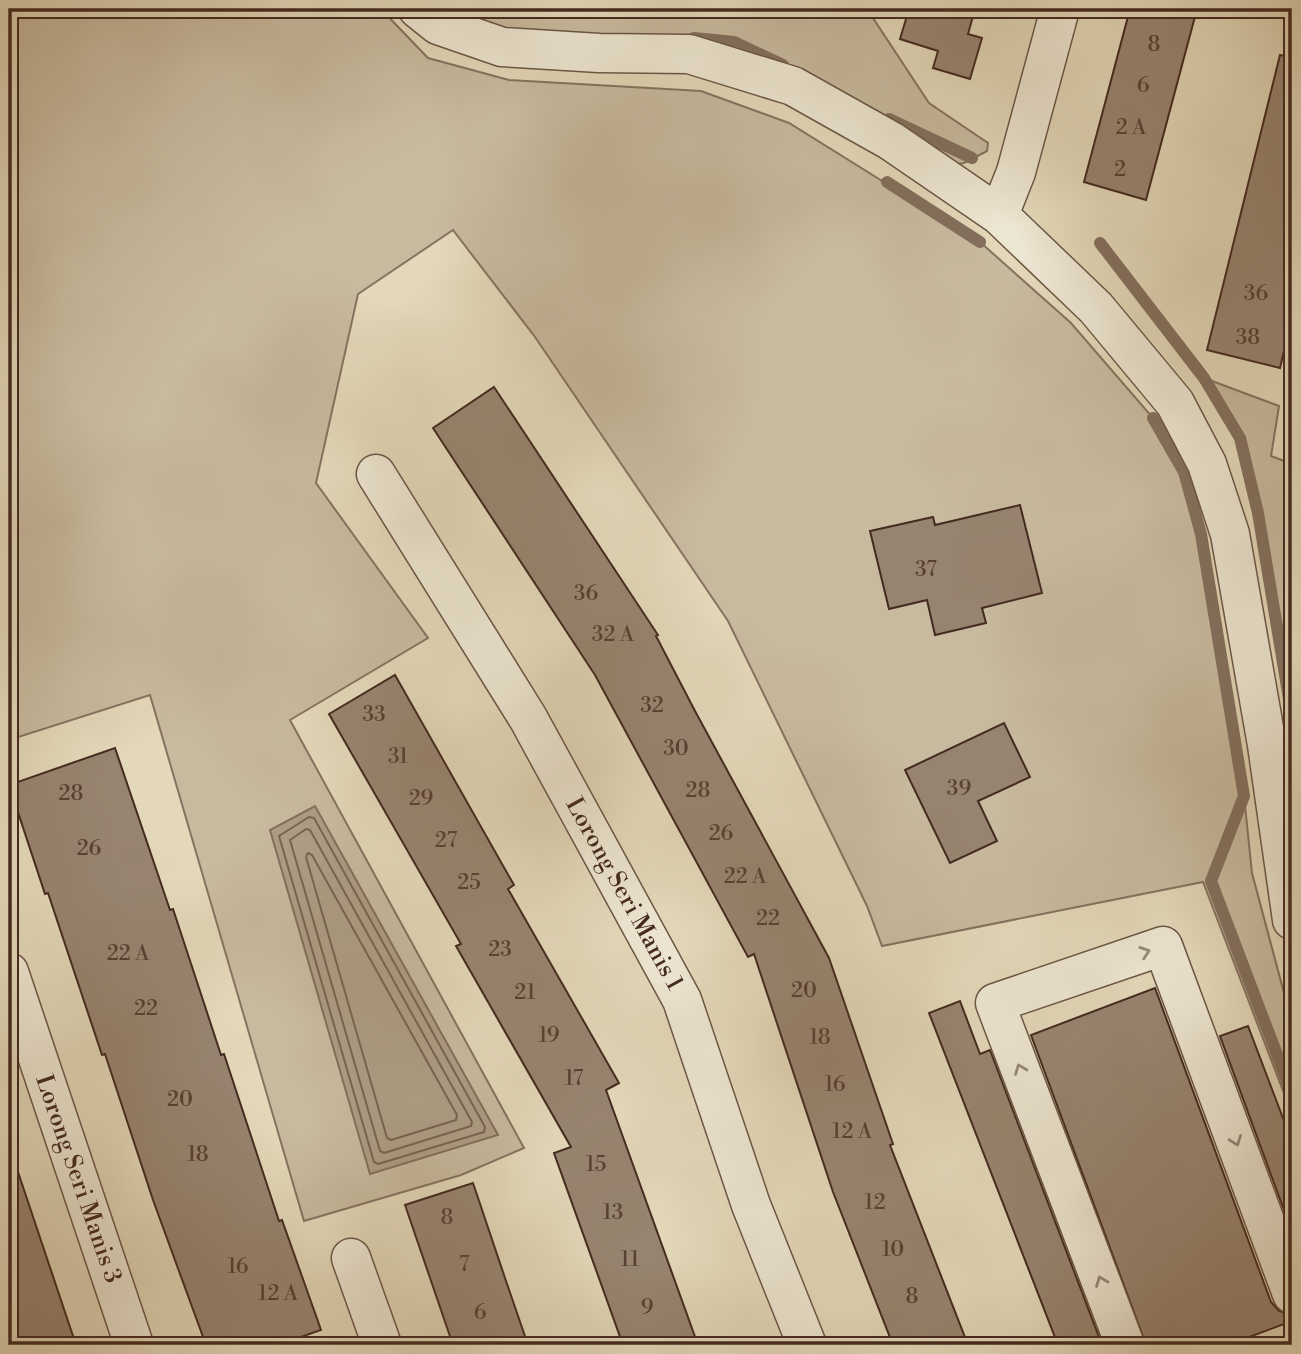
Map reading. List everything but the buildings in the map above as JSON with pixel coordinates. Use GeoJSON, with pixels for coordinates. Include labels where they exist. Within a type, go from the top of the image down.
{"type":"FeatureCollection","features":[{"type":"Feature","properties":{"kind":"street"},"geometry":{"type":"LineString","coordinates":[[418,9],[438,25],[502,47],[599,53],[689,54],[793,86],[891,142],[999,215],[1096,308],[1175,403],[1207,464],[1230,534],[1267,745],[1292,920]]}},
{"type":"Feature","properties":{"kind":"street"},"geometry":{"type":"LineString","coordinates":[[999,215],[1016,172],[1060,9]]}},
{"type":"Feature","properties":{"kind":"street","name":"Lorong Seri Manis 1"},"geometry":{"type":"LineString","coordinates":[[376,474],[528,718],[682,1000],[751,1205],[807,1345]]}},
{"type":"Feature","properties":{"kind":"street"},"geometry":{"type":"LineString","coordinates":[[1125,1345],[995,1003],[1163,946],[1292,1294]]}},
{"type":"Feature","properties":{"kind":"street","name":"Lorong Seri Manis 3"},"geometry":{"type":"LineString","coordinates":[[9,972],[134,1345]]}},
{"type":"Feature","properties":{"kind":"street"},"geometry":{"type":"LineString","coordinates":[[351,1258],[382,1345]]}},
{"type":"Feature","properties":{"kind":"shaded area"},"geometry":{"type":"Polygon","coordinates":[[[9,9],[381,9],[428,58],[509,80],[701,91],[789,123],[980,242],[1071,323],[1153,418],[1184,472],[1201,534],[1244,796],[1252,873],[1292,1023],[1292,1114],[1203,882],[882,946],[867,906],[728,621],[535,337],[453,230],[358,294],[316,483],[428,638],[290,720],[524,1148],[461,1175],[304,1221],[150,695],[9,740],[9,9]]]}},
{"type":"Feature","properties":{"kind":"shaded area"},"geometry":{"type":"Polygon","coordinates":[[[435,9],[867,9],[929,103],[988,143],[987,151],[964,163],[952,165],[790,75],[507,38],[435,9]]]}},
{"type":"Feature","properties":{"kind":"shaded area"},"geometry":{"type":"Polygon","coordinates":[[[1204,378],[1279,406],[1271,456],[1292,464],[1292,717],[1258,513],[1240,438],[1204,378]]]}},
{"type":"Feature","properties":{"kind":"water"},"geometry":{"type":"Polygon","coordinates":[[[315,806],[498,1135],[370,1174],[270,830],[315,806]]]}},
{"type":"Feature","properties":{"kind":"waterway"},"geometry":{"type":"LineString","coordinates":[[694,38],[734,42],[783,65]]}},
{"type":"Feature","properties":{"kind":"waterway"},"geometry":{"type":"LineString","coordinates":[[889,119],[972,158]]}},
{"type":"Feature","properties":{"kind":"waterway"},"geometry":{"type":"LineString","coordinates":[[887,182],[980,242]]}},
{"type":"Feature","properties":{"kind":"waterway"},"geometry":{"type":"LineString","coordinates":[[1100,243],[1204,378],[1240,438],[1258,513],[1292,717]]}},
{"type":"Feature","properties":{"kind":"waterway"},"geometry":{"type":"LineString","coordinates":[[1153,418],[1184,472],[1201,534],[1244,796],[1211,881],[1292,1094]]}}]}
